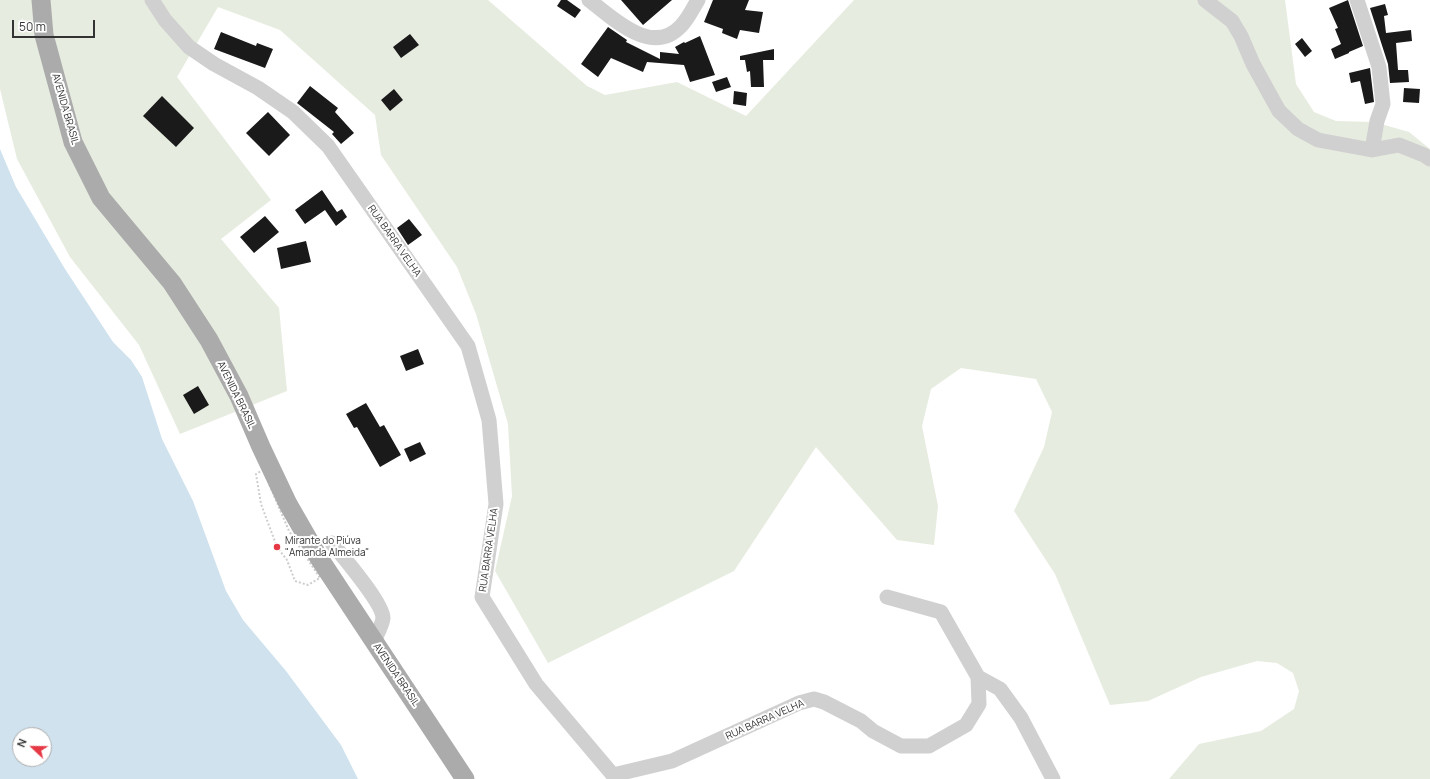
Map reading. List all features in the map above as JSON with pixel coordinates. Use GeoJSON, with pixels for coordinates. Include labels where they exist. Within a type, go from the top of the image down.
{"type":"FeatureCollection","features":[{"type":"Feature","properties":{"kind":"main road","name":"AVENIDA BRASIL"},"geometry":{"type":"LineString","coordinates":[[41,0],[44,35],[72,142],[97,191],[101,198],[172,283],[209,340],[239,396],[288,504],[319,558],[465,779]]}},
{"type":"Feature","properties":{"kind":"street","name":"RUA BARRA VELHA"},"geometry":{"type":"LineString","coordinates":[[152,0],[165,20],[189,47],[214,64],[258,88],[293,112],[328,146],[468,346],[489,420],[496,504],[482,597],[536,684],[614,777],[672,761],[798,703],[814,699],[824,702],[861,721],[873,731],[901,746],[929,746],[966,725],[979,704],[978,677],[941,612],[887,597]]}},
{"type":"Feature","properties":{"kind":"street"},"geometry":{"type":"LineString","coordinates":[[589,0],[624,28],[648,38],[666,38],[676,31],[683,25],[698,0]]}},
{"type":"Feature","properties":{"kind":"street"},"geometry":{"type":"LineString","coordinates":[[1205,0],[1232,21],[1242,36],[1253,64],[1279,111],[1298,129],[1318,140],[1372,150],[1399,145],[1430,159]]}},
{"type":"Feature","properties":{"kind":"street"},"geometry":{"type":"LineString","coordinates":[[1357,0],[1379,67],[1383,104],[1377,121],[1372,150]]}},
{"type":"Feature","properties":{"kind":"street"},"geometry":{"type":"LineString","coordinates":[[332,543],[378,604],[383,616],[382,625],[374,641]]}},
{"type":"Feature","properties":{"kind":"street"},"geometry":{"type":"LineString","coordinates":[[978,677],[1000,688],[1021,718],[1053,779]]}},
{"type":"Feature","properties":{"kind":"path"},"geometry":{"type":"LineString","coordinates":[[263,470],[256,474],[261,504],[277,547],[287,560],[295,581],[308,584],[320,578]]}},
{"type":"Feature","properties":{"kind":"shaded area"},"geometry":{"type":"Polygon","coordinates":[[[0,0],[488,0],[587,86],[605,95],[677,82],[746,116],[854,0],[1285,0],[1296,84],[1314,112],[1336,121],[1374,122],[1409,132],[1430,149],[1430,779],[1169,779],[1199,744],[1261,731],[1294,709],[1299,691],[1293,673],[1277,663],[1257,661],[1201,677],[1148,701],[1110,705],[1055,574],[1014,511],[1044,447],[1052,412],[1036,379],[961,368],[931,389],[922,426],[938,506],[934,545],[897,540],[816,447],[734,571],[548,663],[495,571],[512,496],[508,424],[476,314],[457,267],[381,155],[375,115],[280,30],[218,7],[177,77],[271,200],[221,239],[279,308],[287,391],[180,434],[139,345],[70,257],[17,159],[0,89],[0,0]]]}},
{"type":"Feature","properties":{"kind":"water"},"geometry":{"type":"Polygon","coordinates":[[[0,149],[16,187],[65,269],[113,342],[131,360],[142,377],[162,439],[193,501],[226,591],[243,620],[286,671],[341,745],[358,779],[0,779],[0,149]]]}},
{"type":"Feature","properties":{"kind":"building"},"geometry":{"type":"Polygon","coordinates":[[[561,0],[567,0],[581,10],[575,18],[557,6],[561,0]]]}},
{"type":"Feature","properties":{"kind":"building"},"geometry":{"type":"Polygon","coordinates":[[[621,0],[672,0],[643,25],[621,0]]]}},
{"type":"Feature","properties":{"kind":"building"},"geometry":{"type":"Polygon","coordinates":[[[713,0],[749,0],[745,10],[763,12],[759,33],[740,30],[737,39],[722,33],[723,29],[704,22],[713,0]]]}},
{"type":"Feature","properties":{"kind":"building"},"geometry":{"type":"Polygon","coordinates":[[[1348,0],[1363,46],[1335,59],[1331,49],[1341,44],[1335,29],[1338,28],[1329,8],[1348,0]]]}},
{"type":"Feature","properties":{"kind":"building"},"geometry":{"type":"Polygon","coordinates":[[[1385,4],[1388,15],[1384,16],[1386,33],[1411,30],[1412,41],[1396,43],[1398,70],[1408,70],[1409,82],[1390,83],[1388,64],[1370,8],[1385,4]]]}},
{"type":"Feature","properties":{"kind":"building"},"geometry":{"type":"Polygon","coordinates":[[[608,27],[627,40],[626,42],[660,59],[660,52],[679,54],[675,47],[700,36],[715,75],[690,82],[684,65],[647,62],[643,72],[611,58],[598,77],[581,64],[608,27]]]}},
{"type":"Feature","properties":{"kind":"building"},"geometry":{"type":"Polygon","coordinates":[[[221,32],[256,46],[257,43],[273,49],[265,68],[214,49],[221,32]]]}},
{"type":"Feature","properties":{"kind":"building"},"geometry":{"type":"Polygon","coordinates":[[[410,34],[419,45],[401,58],[393,47],[410,34]]]}},
{"type":"Feature","properties":{"kind":"building"},"geometry":{"type":"Polygon","coordinates":[[[1302,38],[1312,51],[1305,57],[1295,44],[1302,38]]]}},
{"type":"Feature","properties":{"kind":"building"},"geometry":{"type":"Polygon","coordinates":[[[774,49],[774,60],[763,60],[764,87],[751,87],[750,71],[747,72],[745,60],[740,60],[740,56],[774,49]]]}},
{"type":"Feature","properties":{"kind":"building"},"geometry":{"type":"Polygon","coordinates":[[[1370,68],[1374,102],[1365,104],[1360,81],[1351,83],[1349,73],[1370,68]]]}},
{"type":"Feature","properties":{"kind":"building"},"geometry":{"type":"Polygon","coordinates":[[[727,77],[731,87],[716,92],[712,82],[727,77]]]}},
{"type":"Feature","properties":{"kind":"building"},"geometry":{"type":"Polygon","coordinates":[[[310,86],[338,108],[335,112],[354,133],[341,144],[332,134],[334,132],[297,103],[310,86]]]}},
{"type":"Feature","properties":{"kind":"building"},"geometry":{"type":"Polygon","coordinates":[[[1404,88],[1420,89],[1419,103],[1403,102],[1404,88]]]}},
{"type":"Feature","properties":{"kind":"building"},"geometry":{"type":"Polygon","coordinates":[[[394,89],[403,100],[390,111],[381,100],[394,89]]]}},
{"type":"Feature","properties":{"kind":"building"},"geometry":{"type":"Polygon","coordinates":[[[734,91],[747,93],[746,106],[733,104],[734,91]]]}},
{"type":"Feature","properties":{"kind":"building"},"geometry":{"type":"Polygon","coordinates":[[[162,96],[194,128],[176,147],[143,116],[162,96]]]}},
{"type":"Feature","properties":{"kind":"building"},"geometry":{"type":"Polygon","coordinates":[[[268,112],[290,135],[269,156],[246,133],[268,112]]]}},
{"type":"Feature","properties":{"kind":"building"},"geometry":{"type":"Polygon","coordinates":[[[322,190],[337,212],[342,209],[347,217],[336,226],[325,210],[305,224],[295,210],[322,190]]]}},
{"type":"Feature","properties":{"kind":"building"},"geometry":{"type":"Polygon","coordinates":[[[265,216],[279,232],[254,253],[240,237],[265,216]]]}},
{"type":"Feature","properties":{"kind":"building"},"geometry":{"type":"Polygon","coordinates":[[[409,219],[422,235],[408,245],[397,228],[409,219]]]}},
{"type":"Feature","properties":{"kind":"building"},"geometry":{"type":"Polygon","coordinates":[[[306,241],[311,262],[281,269],[277,248],[306,241]]]}},
{"type":"Feature","properties":{"kind":"building"},"geometry":{"type":"Polygon","coordinates":[[[418,349],[424,364],[406,371],[400,356],[418,349]]]}},
{"type":"Feature","properties":{"kind":"building"},"geometry":{"type":"Polygon","coordinates":[[[198,386],[209,405],[194,414],[183,395],[198,386]]]}},
{"type":"Feature","properties":{"kind":"building"},"geometry":{"type":"Polygon","coordinates":[[[366,403],[380,427],[384,425],[401,455],[380,467],[357,427],[354,428],[346,414],[366,403]]]}},
{"type":"Feature","properties":{"kind":"building"},"geometry":{"type":"Polygon","coordinates":[[[420,442],[426,454],[410,462],[404,449],[420,442]]]}},
{"type":"Feature","properties":{"kind":"place","name":"Mirante do Piúva \"Amanda Almeida\""},"geometry":{"type":"Point","coordinates":[277,547]}}]}
